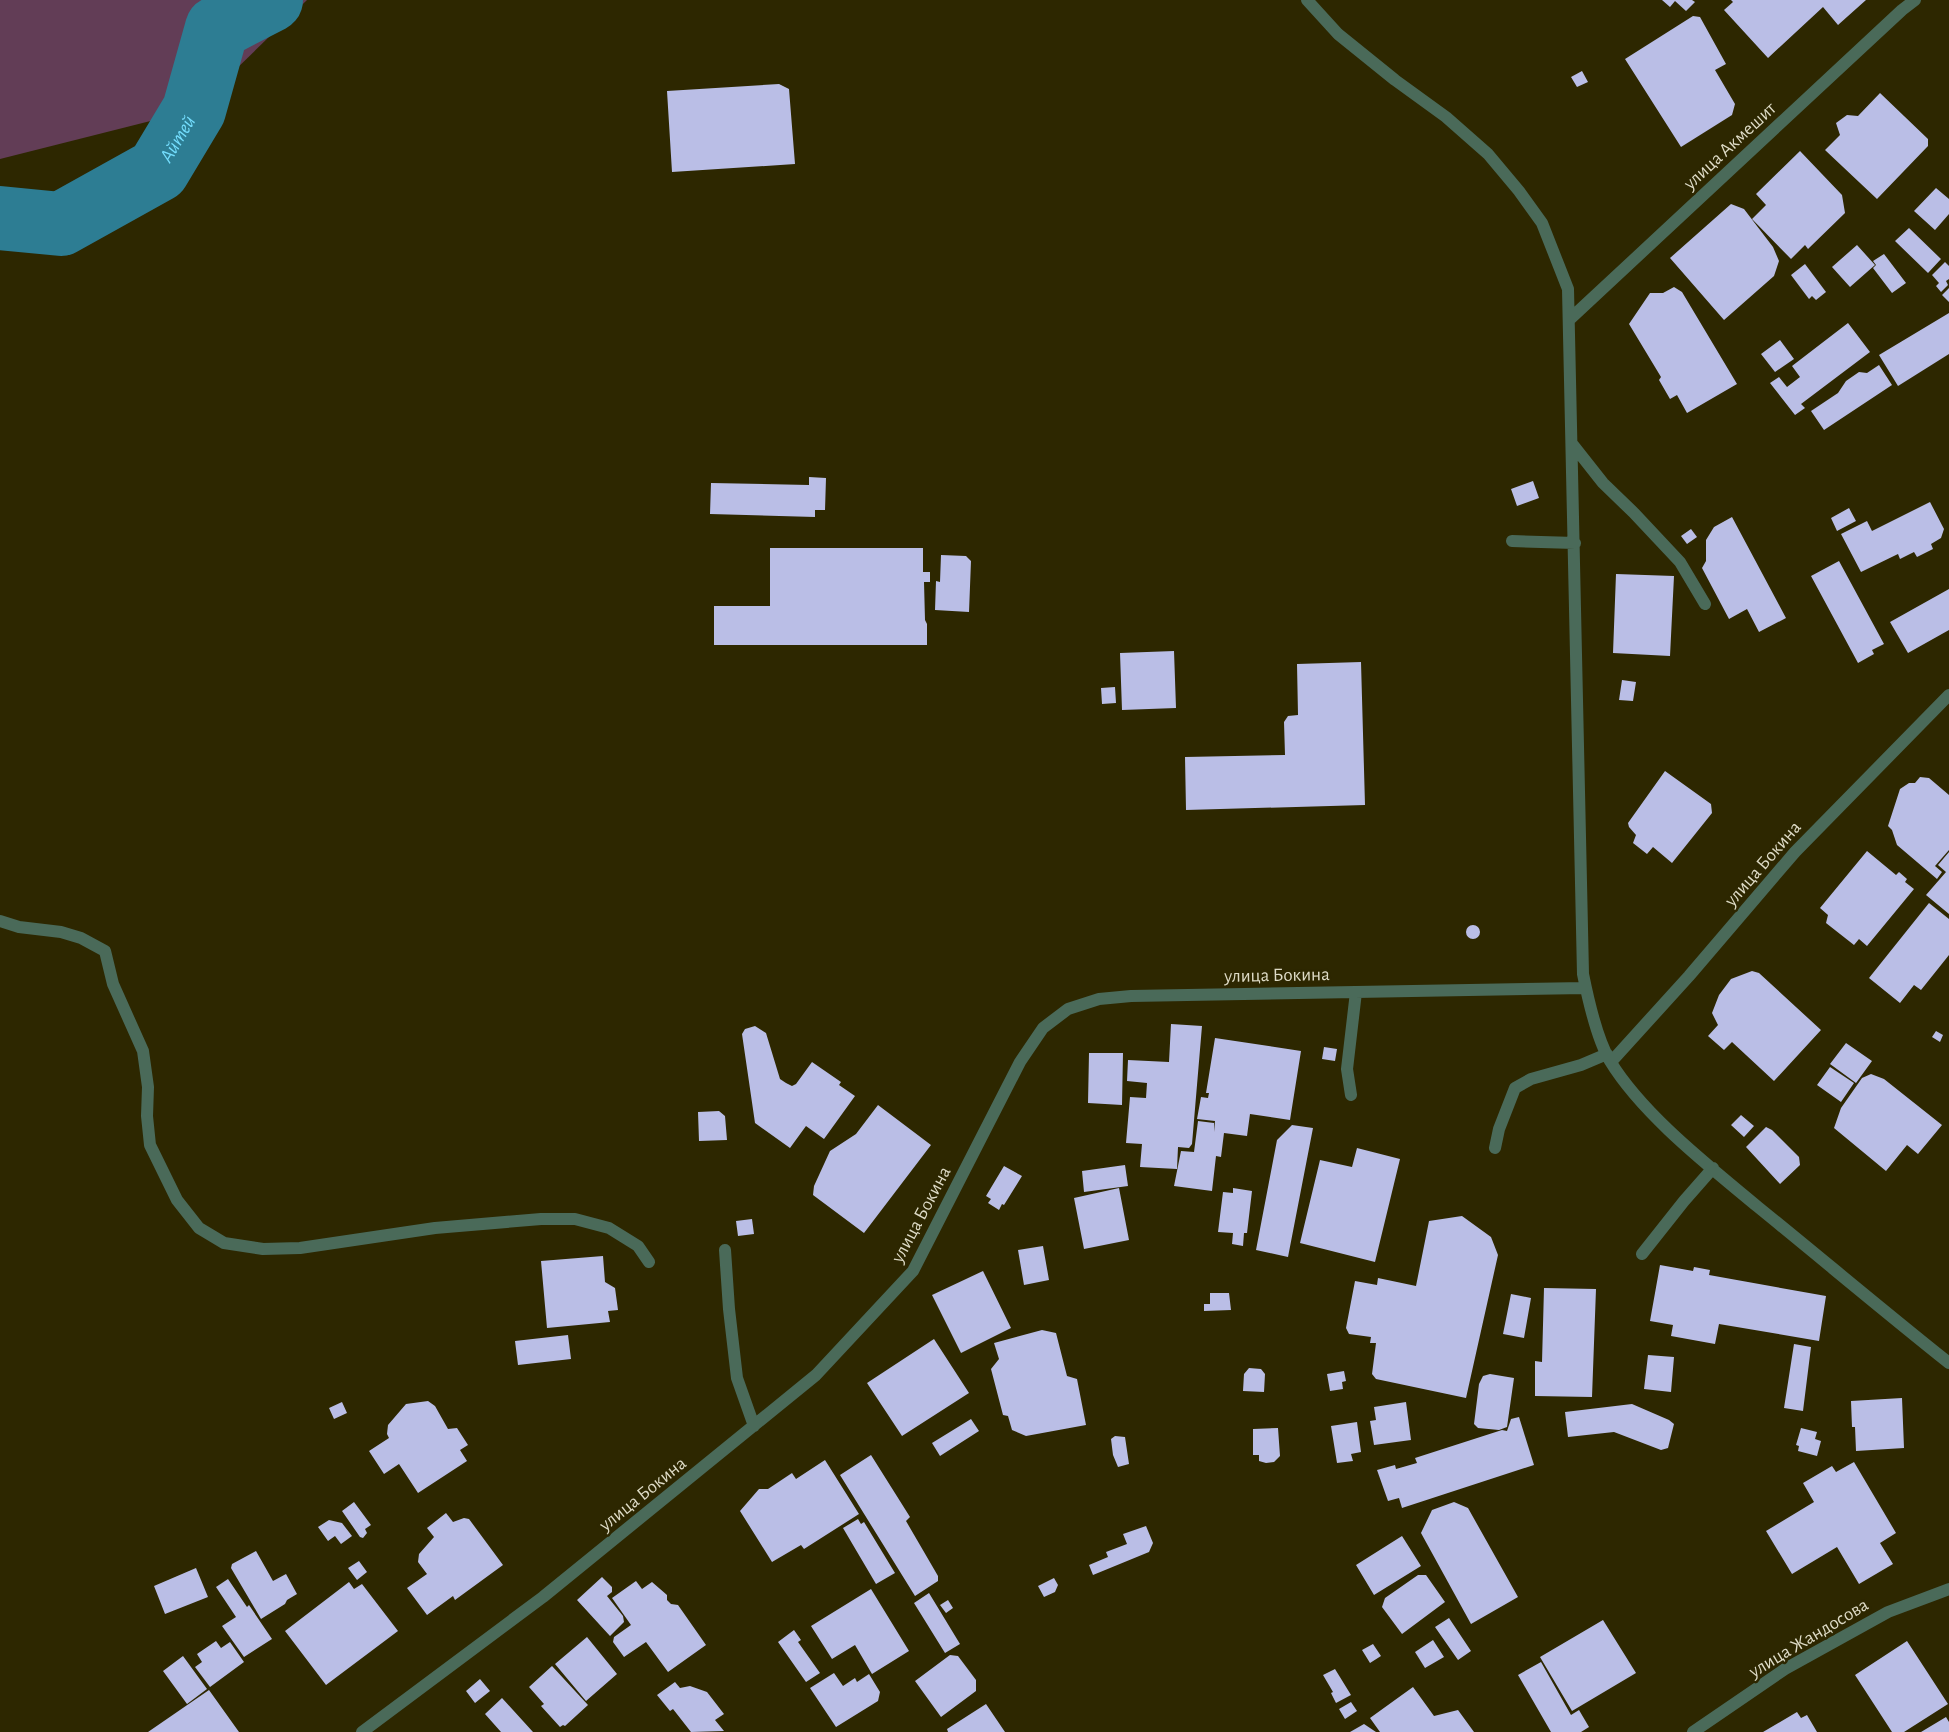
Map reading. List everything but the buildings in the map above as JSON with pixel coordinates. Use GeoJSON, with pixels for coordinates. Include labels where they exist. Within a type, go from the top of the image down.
{"type":"FeatureCollection","features":[{"type":"Feature","properties":{"kind":"street"},"geometry":{"type":"LineString","coordinates":[[1307,0],[1338,34],[1395,80],[1446,117],[1488,154],[1519,191],[1542,223],[1568,289],[1575,543],[1578,825],[1583,974],[1609,1058],[1640,1100],[1713,1168],[1949,1363]]}},
{"type":"Feature","properties":{"kind":"street","name":"улица Акмешит"},"geometry":{"type":"LineString","coordinates":[[1570,319],[1894,16],[1915,0]]}},
{"type":"Feature","properties":{"kind":"street"},"geometry":{"type":"LineString","coordinates":[[1573,445],[1603,483],[1680,562],[1705,604]]}},
{"type":"Feature","properties":{"kind":"street"},"geometry":{"type":"LineString","coordinates":[[1512,541],[1575,543]]}},
{"type":"Feature","properties":{"kind":"street","name":"улица Бокина"},"geometry":{"type":"LineString","coordinates":[[1609,1058],[1689,976],[1794,852],[1949,695]]}},
{"type":"Feature","properties":{"kind":"street"},"geometry":{"type":"LineString","coordinates":[[0,921],[19,927],[61,932],[81,938],[106,952],[113,984],[143,1051],[148,1087],[147,1116],[150,1145],[177,1200],[199,1228],[224,1243],[263,1248],[300,1248],[435,1228],[541,1219],[575,1219],[609,1228],[638,1246],[649,1262]]}},
{"type":"Feature","properties":{"kind":"street","name":"улица Бокина"},"geometry":{"type":"LineString","coordinates":[[362,1732],[544,1597],[816,1375],[913,1272],[1020,1062],[1043,1028],[1068,1009],[1099,999],[1131,996],[1586,988]]}},
{"type":"Feature","properties":{"kind":"street"},"geometry":{"type":"LineString","coordinates":[[1351,1095],[1347,1069],[1356,992]]}},
{"type":"Feature","properties":{"kind":"street"},"geometry":{"type":"LineString","coordinates":[[1495,1148],[1499,1129],[1515,1088],[1531,1078],[1609,1058]]}},
{"type":"Feature","properties":{"kind":"street"},"geometry":{"type":"LineString","coordinates":[[1642,1254],[1713,1168]]}},
{"type":"Feature","properties":{"kind":"street"},"geometry":{"type":"LineString","coordinates":[[725,1250],[729,1309],[737,1378],[754,1426]]}},
{"type":"Feature","properties":{"kind":"street","name":"улица Жандосова"},"geometry":{"type":"LineString","coordinates":[[1693,1732],[1786,1669],[1862,1626],[1888,1612],[1949,1589]]}},
{"type":"Feature","properties":{"kind":"shaded area"},"geometry":{"type":"Polygon","coordinates":[[[0,0],[307,0],[194,110],[0,159],[0,0]]]}},
{"type":"Feature","properties":{"kind":"waterway","name":"Айтей"},"geometry":{"type":"LineString","coordinates":[[0,218],[61,224],[158,170],[194,110],[217,28],[271,0]]}}]}
